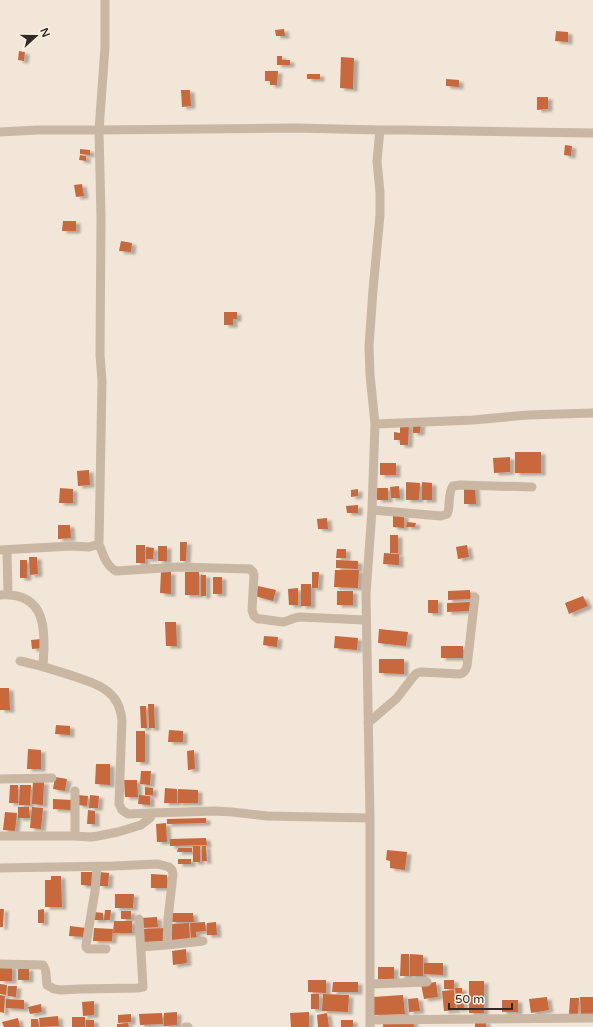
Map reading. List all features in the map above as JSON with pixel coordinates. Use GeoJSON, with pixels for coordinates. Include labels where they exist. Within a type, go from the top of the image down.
{"type":"FeatureCollection","features":[{"type":"Feature","properties":{"kind":"street"},"geometry":{"type":"LineString","coordinates":[[105,0],[105,47],[99,130],[101,217],[100,355],[102,388],[99,544],[106,562],[110,569],[116,571],[178,567],[250,569],[254,575],[252,610],[254,616],[258,619],[283,622],[296,617],[365,620]]}},
{"type":"Feature","properties":{"kind":"street"},"geometry":{"type":"LineString","coordinates":[[0,132],[37,130],[295,128],[593,133]]}},
{"type":"Feature","properties":{"kind":"street"},"geometry":{"type":"LineString","coordinates":[[380,130],[377,161],[380,192],[380,215],[369,346],[374,424],[372,510],[365,620],[370,818],[370,1023],[593,1018]]}},
{"type":"Feature","properties":{"kind":"street"},"geometry":{"type":"LineString","coordinates":[[374,424],[473,420],[528,415],[593,413]]}},
{"type":"Feature","properties":{"kind":"street"},"geometry":{"type":"LineString","coordinates":[[372,510],[441,516],[448,512],[450,490],[453,486],[532,487]]}},
{"type":"Feature","properties":{"kind":"street"},"geometry":{"type":"LineString","coordinates":[[43,666],[44,626],[41,617],[29,601],[22,598],[4,595],[4,550],[71,546],[89,547],[99,544]]}},
{"type":"Feature","properties":{"kind":"street"},"geometry":{"type":"LineString","coordinates":[[368,723],[397,698],[417,673],[460,674],[466,670],[475,597]]}},
{"type":"Feature","properties":{"kind":"street"},"geometry":{"type":"LineString","coordinates":[[20,661],[43,666],[88,681],[104,688],[114,697],[121,710],[122,720],[120,804],[122,810],[128,814],[214,811],[267,816],[370,818]]}},
{"type":"Feature","properties":{"kind":"street"},"geometry":{"type":"LineString","coordinates":[[0,779],[52,778]]}},
{"type":"Feature","properties":{"kind":"street"},"geometry":{"type":"LineString","coordinates":[[75,791],[75,836]]}},
{"type":"Feature","properties":{"kind":"street"},"geometry":{"type":"LineString","coordinates":[[0,836],[98,836],[141,825],[150,818],[152,813]]}},
{"type":"Feature","properties":{"kind":"street"},"geometry":{"type":"LineString","coordinates":[[0,868],[158,864],[169,867],[172,870],[173,883],[168,919],[168,945]]}},
{"type":"Feature","properties":{"kind":"street"},"geometry":{"type":"LineString","coordinates":[[97,866],[95,891],[86,947],[88,949],[106,950]]}},
{"type":"Feature","properties":{"kind":"street"},"geometry":{"type":"LineString","coordinates":[[0,964],[42,965],[46,969],[48,985],[54,989],[142,987],[139,919]]}},
{"type":"Feature","properties":{"kind":"street"},"geometry":{"type":"LineString","coordinates":[[141,947],[203,941]]}},
{"type":"Feature","properties":{"kind":"street"},"geometry":{"type":"LineString","coordinates":[[370,984],[427,982]]}},
{"type":"Feature","properties":{"kind":"building"},"geometry":{"type":"Polygon","coordinates":[[[284,29],[285,36],[276,36],[275,30],[284,29]]]}},
{"type":"Feature","properties":{"kind":"building"},"geometry":{"type":"Polygon","coordinates":[[[556,31],[568,32],[568,42],[555,41],[556,31]]]}},
{"type":"Feature","properties":{"kind":"building"},"geometry":{"type":"Polygon","coordinates":[[[19,51],[25,52],[24,61],[18,60],[19,51]]]}},
{"type":"Feature","properties":{"kind":"building"},"geometry":{"type":"Polygon","coordinates":[[[277,56],[282,56],[282,60],[290,60],[290,65],[277,65],[277,56]]]}},
{"type":"Feature","properties":{"kind":"building"},"geometry":{"type":"Polygon","coordinates":[[[341,57],[354,58],[353,89],[340,88],[341,57]]]}},
{"type":"Feature","properties":{"kind":"building"},"geometry":{"type":"Polygon","coordinates":[[[265,71],[278,71],[277,85],[270,85],[270,81],[265,81],[265,71]]]}},
{"type":"Feature","properties":{"kind":"building"},"geometry":{"type":"Polygon","coordinates":[[[307,74],[320,74],[320,79],[307,79],[307,74]]]}},
{"type":"Feature","properties":{"kind":"building"},"geometry":{"type":"Polygon","coordinates":[[[446,79],[459,80],[459,87],[446,86],[446,79]]]}},
{"type":"Feature","properties":{"kind":"building"},"geometry":{"type":"Polygon","coordinates":[[[181,90],[190,90],[191,106],[182,107],[181,90]]]}},
{"type":"Feature","properties":{"kind":"building"},"geometry":{"type":"Polygon","coordinates":[[[537,97],[548,97],[548,109],[537,110],[537,97]]]}},
{"type":"Feature","properties":{"kind":"building"},"geometry":{"type":"Polygon","coordinates":[[[565,145],[572,146],[571,156],[564,155],[565,145]]]}},
{"type":"Feature","properties":{"kind":"building"},"geometry":{"type":"Polygon","coordinates":[[[80,149],[90,150],[90,155],[80,154],[80,149]]]}},
{"type":"Feature","properties":{"kind":"building"},"geometry":{"type":"Polygon","coordinates":[[[80,155],[86,156],[86,161],[79,160],[80,155]]]}},
{"type":"Feature","properties":{"kind":"building"},"geometry":{"type":"Polygon","coordinates":[[[82,184],[84,196],[76,197],[74,185],[82,184]]]}},
{"type":"Feature","properties":{"kind":"building"},"geometry":{"type":"Polygon","coordinates":[[[63,221],[76,221],[76,231],[62,231],[63,221]]]}},
{"type":"Feature","properties":{"kind":"building"},"geometry":{"type":"Polygon","coordinates":[[[121,241],[132,243],[131,252],[119,251],[121,241]]]}},
{"type":"Feature","properties":{"kind":"building"},"geometry":{"type":"Polygon","coordinates":[[[224,312],[237,312],[237,319],[233,319],[233,325],[224,325],[224,312]]]}},
{"type":"Feature","properties":{"kind":"building"},"geometry":{"type":"Polygon","coordinates":[[[413,423],[421,424],[420,433],[413,433],[413,423]]]}},
{"type":"Feature","properties":{"kind":"building"},"geometry":{"type":"Polygon","coordinates":[[[400,424],[409,424],[408,445],[400,445],[400,440],[394,440],[394,432],[400,433],[400,424]]]}},
{"type":"Feature","properties":{"kind":"building"},"geometry":{"type":"Polygon","coordinates":[[[515,452],[541,452],[541,473],[515,473],[515,452]]]}},
{"type":"Feature","properties":{"kind":"building"},"geometry":{"type":"Polygon","coordinates":[[[510,457],[510,472],[494,473],[493,458],[510,457]]]}},
{"type":"Feature","properties":{"kind":"building"},"geometry":{"type":"Polygon","coordinates":[[[380,463],[396,463],[396,475],[380,475],[380,463]]]}},
{"type":"Feature","properties":{"kind":"building"},"geometry":{"type":"Polygon","coordinates":[[[89,470],[90,485],[78,486],[77,471],[89,470]]]}},
{"type":"Feature","properties":{"kind":"building"},"geometry":{"type":"Polygon","coordinates":[[[406,482],[420,483],[419,500],[406,500],[406,482]]]}},
{"type":"Feature","properties":{"kind":"building"},"geometry":{"type":"Polygon","coordinates":[[[422,482],[432,483],[432,500],[422,500],[422,482]]]}},
{"type":"Feature","properties":{"kind":"building"},"geometry":{"type":"Polygon","coordinates":[[[399,486],[400,498],[391,498],[390,487],[399,486]]]}},
{"type":"Feature","properties":{"kind":"building"},"geometry":{"type":"Polygon","coordinates":[[[464,486],[475,486],[476,504],[464,504],[464,486]]]}},
{"type":"Feature","properties":{"kind":"building"},"geometry":{"type":"Polygon","coordinates":[[[60,488],[73,489],[73,503],[59,503],[60,488]]]}},
{"type":"Feature","properties":{"kind":"building"},"geometry":{"type":"Polygon","coordinates":[[[377,488],[388,488],[388,500],[377,500],[377,488]]]}},
{"type":"Feature","properties":{"kind":"building"},"geometry":{"type":"Polygon","coordinates":[[[358,489],[358,496],[351,497],[351,490],[358,489]]]}},
{"type":"Feature","properties":{"kind":"building"},"geometry":{"type":"Polygon","coordinates":[[[358,505],[358,513],[347,513],[346,506],[358,505]]]}},
{"type":"Feature","properties":{"kind":"building"},"geometry":{"type":"Polygon","coordinates":[[[393,515],[404,515],[404,528],[393,527],[393,515]]]}},
{"type":"Feature","properties":{"kind":"building"},"geometry":{"type":"Polygon","coordinates":[[[327,518],[328,529],[318,529],[317,519],[327,518]]]}},
{"type":"Feature","properties":{"kind":"building"},"geometry":{"type":"Polygon","coordinates":[[[407,522],[416,523],[415,527],[406,527],[407,522]]]}},
{"type":"Feature","properties":{"kind":"building"},"geometry":{"type":"Polygon","coordinates":[[[58,525],[70,525],[71,538],[58,539],[58,525]]]}},
{"type":"Feature","properties":{"kind":"building"},"geometry":{"type":"Polygon","coordinates":[[[390,535],[398,535],[398,553],[390,553],[390,535]]]}},
{"type":"Feature","properties":{"kind":"building"},"geometry":{"type":"Polygon","coordinates":[[[180,542],[187,542],[186,561],[180,561],[180,542]]]}},
{"type":"Feature","properties":{"kind":"building"},"geometry":{"type":"Polygon","coordinates":[[[136,545],[145,545],[145,563],[136,563],[136,545]]]}},
{"type":"Feature","properties":{"kind":"building"},"geometry":{"type":"Polygon","coordinates":[[[467,545],[469,557],[458,559],[456,547],[467,545]]]}},
{"type":"Feature","properties":{"kind":"building"},"geometry":{"type":"Polygon","coordinates":[[[158,546],[167,546],[167,561],[158,561],[158,546]]]}},
{"type":"Feature","properties":{"kind":"building"},"geometry":{"type":"Polygon","coordinates":[[[146,547],[154,548],[153,559],[146,559],[146,547]]]}},
{"type":"Feature","properties":{"kind":"building"},"geometry":{"type":"Polygon","coordinates":[[[337,549],[346,549],[346,558],[336,558],[337,549]]]}},
{"type":"Feature","properties":{"kind":"building"},"geometry":{"type":"Polygon","coordinates":[[[384,553],[399,554],[399,565],[383,564],[384,553]]]}},
{"type":"Feature","properties":{"kind":"building"},"geometry":{"type":"Polygon","coordinates":[[[29,557],[37,557],[38,574],[30,575],[29,557]]]}},
{"type":"Feature","properties":{"kind":"building"},"geometry":{"type":"Polygon","coordinates":[[[20,560],[27,560],[27,578],[20,578],[20,560]]]}},
{"type":"Feature","properties":{"kind":"building"},"geometry":{"type":"Polygon","coordinates":[[[336,560],[358,561],[358,569],[336,568],[336,560]]]}},
{"type":"Feature","properties":{"kind":"building"},"geometry":{"type":"Polygon","coordinates":[[[335,570],[359,570],[358,588],[334,587],[335,570]]]}},
{"type":"Feature","properties":{"kind":"building"},"geometry":{"type":"Polygon","coordinates":[[[161,572],[171,572],[171,594],[160,593],[161,572]]]}},
{"type":"Feature","properties":{"kind":"building"},"geometry":{"type":"Polygon","coordinates":[[[185,572],[199,572],[199,595],[185,595],[185,572]]]}},
{"type":"Feature","properties":{"kind":"building"},"geometry":{"type":"Polygon","coordinates":[[[312,572],[319,572],[318,588],[312,588],[312,572]]]}},
{"type":"Feature","properties":{"kind":"building"},"geometry":{"type":"Polygon","coordinates":[[[201,575],[206,575],[206,596],[201,596],[201,575]]]}},
{"type":"Feature","properties":{"kind":"building"},"geometry":{"type":"Polygon","coordinates":[[[213,577],[222,577],[222,594],[213,594],[213,577]]]}},
{"type":"Feature","properties":{"kind":"building"},"geometry":{"type":"Polygon","coordinates":[[[301,584],[311,584],[311,606],[301,606],[301,584]]]}},
{"type":"Feature","properties":{"kind":"building"},"geometry":{"type":"Polygon","coordinates":[[[258,586],[276,590],[273,601],[255,596],[258,586]]]}},
{"type":"Feature","properties":{"kind":"building"},"geometry":{"type":"Polygon","coordinates":[[[298,588],[298,605],[289,605],[288,589],[298,588]]]}},
{"type":"Feature","properties":{"kind":"building"},"geometry":{"type":"Polygon","coordinates":[[[470,590],[471,599],[448,600],[448,591],[470,590]]]}},
{"type":"Feature","properties":{"kind":"building"},"geometry":{"type":"Polygon","coordinates":[[[337,591],[353,591],[353,605],[337,605],[337,591]]]}},
{"type":"Feature","properties":{"kind":"building"},"geometry":{"type":"Polygon","coordinates":[[[583,596],[588,606],[569,614],[565,603],[583,596]]]}},
{"type":"Feature","properties":{"kind":"building"},"geometry":{"type":"Polygon","coordinates":[[[428,600],[438,600],[438,613],[428,613],[428,600]]]}},
{"type":"Feature","properties":{"kind":"building"},"geometry":{"type":"Polygon","coordinates":[[[470,602],[471,611],[447,612],[447,603],[470,602]]]}},
{"type":"Feature","properties":{"kind":"building"},"geometry":{"type":"Polygon","coordinates":[[[165,622],[176,622],[177,646],[166,646],[165,622]]]}},
{"type":"Feature","properties":{"kind":"building"},"geometry":{"type":"Polygon","coordinates":[[[379,629],[408,632],[406,646],[378,643],[379,629]]]}},
{"type":"Feature","properties":{"kind":"building"},"geometry":{"type":"Polygon","coordinates":[[[264,636],[278,637],[277,647],[263,645],[264,636]]]}},
{"type":"Feature","properties":{"kind":"building"},"geometry":{"type":"Polygon","coordinates":[[[335,636],[358,638],[357,650],[334,648],[335,636]]]}},
{"type":"Feature","properties":{"kind":"building"},"geometry":{"type":"Polygon","coordinates":[[[41,639],[43,648],[32,649],[31,640],[41,639]]]}},
{"type":"Feature","properties":{"kind":"building"},"geometry":{"type":"Polygon","coordinates":[[[441,646],[463,646],[463,658],[441,658],[441,646]]]}},
{"type":"Feature","properties":{"kind":"building"},"geometry":{"type":"Polygon","coordinates":[[[379,659],[404,659],[404,674],[379,673],[379,659]]]}},
{"type":"Feature","properties":{"kind":"building"},"geometry":{"type":"Polygon","coordinates":[[[0,688],[9,688],[10,710],[0,710],[0,688]]]}},
{"type":"Feature","properties":{"kind":"building"},"geometry":{"type":"Polygon","coordinates":[[[148,704],[154,704],[155,728],[149,728],[148,704]]]}},
{"type":"Feature","properties":{"kind":"building"},"geometry":{"type":"Polygon","coordinates":[[[140,706],[146,706],[147,728],[141,728],[140,706]]]}},
{"type":"Feature","properties":{"kind":"building"},"geometry":{"type":"Polygon","coordinates":[[[56,725],[70,726],[70,735],[55,734],[56,725]]]}},
{"type":"Feature","properties":{"kind":"building"},"geometry":{"type":"Polygon","coordinates":[[[169,730],[183,731],[183,742],[168,742],[169,730]]]}},
{"type":"Feature","properties":{"kind":"building"},"geometry":{"type":"Polygon","coordinates":[[[136,731],[145,731],[145,762],[136,762],[136,731]]]}},
{"type":"Feature","properties":{"kind":"building"},"geometry":{"type":"Polygon","coordinates":[[[28,749],[41,750],[41,769],[27,769],[28,749]]]}},
{"type":"Feature","properties":{"kind":"building"},"geometry":{"type":"Polygon","coordinates":[[[194,750],[195,769],[188,770],[187,751],[194,750]]]}},
{"type":"Feature","properties":{"kind":"building"},"geometry":{"type":"Polygon","coordinates":[[[96,764],[110,764],[110,785],[95,784],[96,764]]]}},
{"type":"Feature","properties":{"kind":"building"},"geometry":{"type":"Polygon","coordinates":[[[141,771],[151,771],[150,785],[140,784],[141,771]]]}},
{"type":"Feature","properties":{"kind":"building"},"geometry":{"type":"Polygon","coordinates":[[[55,777],[67,779],[65,791],[53,789],[55,777]]]}},
{"type":"Feature","properties":{"kind":"building"},"geometry":{"type":"Polygon","coordinates":[[[124,780],[137,780],[138,797],[125,797],[124,780]]]}},
{"type":"Feature","properties":{"kind":"building"},"geometry":{"type":"Polygon","coordinates":[[[33,781],[44,782],[43,805],[32,804],[33,781]]]}},
{"type":"Feature","properties":{"kind":"building"},"geometry":{"type":"Polygon","coordinates":[[[10,785],[18,785],[18,803],[9,803],[10,785]]]}},
{"type":"Feature","properties":{"kind":"building"},"geometry":{"type":"Polygon","coordinates":[[[20,785],[31,785],[30,805],[19,805],[20,785]]]}},
{"type":"Feature","properties":{"kind":"building"},"geometry":{"type":"Polygon","coordinates":[[[145,787],[153,788],[153,795],[145,795],[145,787]]]}},
{"type":"Feature","properties":{"kind":"building"},"geometry":{"type":"Polygon","coordinates":[[[165,788],[177,789],[177,803],[164,803],[165,788]]]}},
{"type":"Feature","properties":{"kind":"building"},"geometry":{"type":"Polygon","coordinates":[[[178,789],[198,790],[198,803],[178,803],[178,789]]]}},
{"type":"Feature","properties":{"kind":"building"},"geometry":{"type":"Polygon","coordinates":[[[78,795],[88,796],[87,806],[78,805],[78,795]]]}},
{"type":"Feature","properties":{"kind":"building"},"geometry":{"type":"Polygon","coordinates":[[[90,795],[99,796],[98,808],[89,808],[90,795]]]}},
{"type":"Feature","properties":{"kind":"building"},"geometry":{"type":"Polygon","coordinates":[[[139,795],[150,796],[150,805],[138,804],[139,795]]]}},
{"type":"Feature","properties":{"kind":"building"},"geometry":{"type":"Polygon","coordinates":[[[53,799],[72,800],[71,810],[53,809],[53,799]]]}},
{"type":"Feature","properties":{"kind":"building"},"geometry":{"type":"Polygon","coordinates":[[[18,807],[29,807],[30,818],[18,818],[18,807]]]}},
{"type":"Feature","properties":{"kind":"building"},"geometry":{"type":"Polygon","coordinates":[[[32,807],[43,808],[41,829],[30,828],[32,807]]]}},
{"type":"Feature","properties":{"kind":"building"},"geometry":{"type":"Polygon","coordinates":[[[88,810],[95,811],[95,824],[87,824],[88,810]]]}},
{"type":"Feature","properties":{"kind":"building"},"geometry":{"type":"Polygon","coordinates":[[[5,812],[17,813],[15,831],[3,830],[5,812]]]}},
{"type":"Feature","properties":{"kind":"building"},"geometry":{"type":"Polygon","coordinates":[[[206,818],[206,823],[167,824],[167,819],[206,818]]]}},
{"type":"Feature","properties":{"kind":"building"},"geometry":{"type":"Polygon","coordinates":[[[166,823],[167,842],[157,842],[156,824],[166,823]]]}},
{"type":"Feature","properties":{"kind":"building"},"geometry":{"type":"Polygon","coordinates":[[[206,838],[207,845],[170,846],[170,839],[206,838]]]}},
{"type":"Feature","properties":{"kind":"building"},"geometry":{"type":"Polygon","coordinates":[[[193,846],[200,846],[200,862],[193,862],[193,846]]]}},
{"type":"Feature","properties":{"kind":"building"},"geometry":{"type":"Polygon","coordinates":[[[202,846],[206,846],[207,861],[202,861],[202,846]]]}},
{"type":"Feature","properties":{"kind":"building"},"geometry":{"type":"Polygon","coordinates":[[[178,848],[192,848],[192,852],[177,852],[178,848]]]}},
{"type":"Feature","properties":{"kind":"building"},"geometry":{"type":"Polygon","coordinates":[[[387,850],[407,852],[405,870],[390,868],[390,861],[386,860],[387,850]]]}},
{"type":"Feature","properties":{"kind":"building"},"geometry":{"type":"Polygon","coordinates":[[[178,859],[191,859],[191,864],[178,864],[178,859]]]}},
{"type":"Feature","properties":{"kind":"building"},"geometry":{"type":"Polygon","coordinates":[[[81,872],[93,872],[93,886],[81,885],[81,872]]]}},
{"type":"Feature","properties":{"kind":"building"},"geometry":{"type":"Polygon","coordinates":[[[99,872],[109,873],[108,886],[99,886],[99,872]]]}},
{"type":"Feature","properties":{"kind":"building"},"geometry":{"type":"Polygon","coordinates":[[[151,874],[167,875],[167,888],[151,888],[151,874]]]}},
{"type":"Feature","properties":{"kind":"building"},"geometry":{"type":"Polygon","coordinates":[[[51,876],[61,876],[62,907],[45,907],[45,880],[51,880],[51,876]]]}},
{"type":"Feature","properties":{"kind":"building"},"geometry":{"type":"Polygon","coordinates":[[[115,894],[134,894],[133,908],[115,908],[115,894]]]}},
{"type":"Feature","properties":{"kind":"building"},"geometry":{"type":"Polygon","coordinates":[[[0,909],[4,909],[3,927],[0,927],[0,909]]]}},
{"type":"Feature","properties":{"kind":"building"},"geometry":{"type":"Polygon","coordinates":[[[44,909],[44,923],[38,923],[38,910],[44,909]]]}},
{"type":"Feature","properties":{"kind":"building"},"geometry":{"type":"Polygon","coordinates":[[[105,910],[111,910],[110,920],[104,920],[105,910]]]}},
{"type":"Feature","properties":{"kind":"building"},"geometry":{"type":"Polygon","coordinates":[[[121,911],[131,911],[131,919],[121,919],[121,911]]]}},
{"type":"Feature","properties":{"kind":"building"},"geometry":{"type":"Polygon","coordinates":[[[94,912],[103,913],[103,920],[93,920],[94,912]]]}},
{"type":"Feature","properties":{"kind":"building"},"geometry":{"type":"Polygon","coordinates":[[[170,913],[193,913],[194,922],[171,922],[170,913]]]}},
{"type":"Feature","properties":{"kind":"building"},"geometry":{"type":"Polygon","coordinates":[[[157,917],[158,927],[142,928],[141,918],[157,917]]]}},
{"type":"Feature","properties":{"kind":"building"},"geometry":{"type":"Polygon","coordinates":[[[114,921],[132,921],[132,933],[113,933],[114,921]]]}},
{"type":"Feature","properties":{"kind":"building"},"geometry":{"type":"Polygon","coordinates":[[[205,922],[206,931],[196,932],[197,940],[191,940],[190,923],[205,922]]]}},
{"type":"Feature","properties":{"kind":"building"},"geometry":{"type":"Polygon","coordinates":[[[216,922],[217,935],[207,935],[207,923],[216,922]]]}},
{"type":"Feature","properties":{"kind":"building"},"geometry":{"type":"Polygon","coordinates":[[[189,923],[190,940],[172,941],[171,924],[189,923]]]}},
{"type":"Feature","properties":{"kind":"building"},"geometry":{"type":"Polygon","coordinates":[[[70,926],[86,928],[85,937],[69,936],[70,926]]]}},
{"type":"Feature","properties":{"kind":"building"},"geometry":{"type":"Polygon","coordinates":[[[94,928],[113,929],[112,941],[93,941],[94,928]]]}},
{"type":"Feature","properties":{"kind":"building"},"geometry":{"type":"Polygon","coordinates":[[[165,928],[166,941],[142,942],[141,929],[165,928]]]}},
{"type":"Feature","properties":{"kind":"building"},"geometry":{"type":"Polygon","coordinates":[[[186,949],[187,963],[173,965],[172,951],[186,949]]]}},
{"type":"Feature","properties":{"kind":"building"},"geometry":{"type":"Polygon","coordinates":[[[401,954],[409,954],[409,976],[400,976],[401,954]]]}},
{"type":"Feature","properties":{"kind":"building"},"geometry":{"type":"Polygon","coordinates":[[[410,954],[423,955],[423,976],[410,976],[410,954]]]}},
{"type":"Feature","properties":{"kind":"building"},"geometry":{"type":"Polygon","coordinates":[[[424,963],[443,963],[443,975],[424,974],[424,963]]]}},
{"type":"Feature","properties":{"kind":"building"},"geometry":{"type":"Polygon","coordinates":[[[0,966],[12,966],[12,981],[0,981],[0,966]]]}},
{"type":"Feature","properties":{"kind":"building"},"geometry":{"type":"Polygon","coordinates":[[[378,967],[394,967],[394,979],[378,979],[378,967]]]}},
{"type":"Feature","properties":{"kind":"building"},"geometry":{"type":"Polygon","coordinates":[[[29,968],[29,980],[18,980],[18,969],[29,968]]]}},
{"type":"Feature","properties":{"kind":"building"},"geometry":{"type":"Polygon","coordinates":[[[308,980],[326,980],[326,993],[308,992],[308,980]]]}},
{"type":"Feature","properties":{"kind":"building"},"geometry":{"type":"Polygon","coordinates":[[[444,980],[454,980],[454,989],[444,989],[444,980]]]}},
{"type":"Feature","properties":{"kind":"building"},"geometry":{"type":"Polygon","coordinates":[[[469,981],[484,981],[484,1013],[469,1013],[469,981]]]}},
{"type":"Feature","properties":{"kind":"building"},"geometry":{"type":"Polygon","coordinates":[[[333,982],[358,982],[358,992],[332,992],[333,982]]]}},
{"type":"Feature","properties":{"kind":"building"},"geometry":{"type":"Polygon","coordinates":[[[436,982],[438,997],[424,999],[421,984],[436,982]]]}},
{"type":"Feature","properties":{"kind":"building"},"geometry":{"type":"Polygon","coordinates":[[[0,984],[7,985],[6,995],[0,994],[0,984]]]}},
{"type":"Feature","properties":{"kind":"building"},"geometry":{"type":"Polygon","coordinates":[[[8,986],[17,986],[16,997],[8,996],[8,986]]]}},
{"type":"Feature","properties":{"kind":"building"},"geometry":{"type":"Polygon","coordinates":[[[455,988],[462,988],[464,1008],[457,1009],[455,988]]]}},
{"type":"Feature","properties":{"kind":"building"},"geometry":{"type":"Polygon","coordinates":[[[454,990],[456,1010],[444,1011],[442,991],[454,990]]]}},
{"type":"Feature","properties":{"kind":"building"},"geometry":{"type":"Polygon","coordinates":[[[311,994],[319,994],[319,1009],[311,1009],[311,994]]]}},
{"type":"Feature","properties":{"kind":"building"},"geometry":{"type":"Polygon","coordinates":[[[323,994],[349,995],[348,1012],[322,1011],[323,994]]]}},
{"type":"Feature","properties":{"kind":"building"},"geometry":{"type":"Polygon","coordinates":[[[0,995],[5,996],[4,1013],[0,1012],[0,995]]]}},
{"type":"Feature","properties":{"kind":"building"},"geometry":{"type":"Polygon","coordinates":[[[403,995],[405,1014],[374,1015],[373,997],[403,995]]]}},
{"type":"Feature","properties":{"kind":"building"},"geometry":{"type":"Polygon","coordinates":[[[547,997],[549,1010],[531,1013],[529,999],[547,997]]]}},
{"type":"Feature","properties":{"kind":"building"},"geometry":{"type":"Polygon","coordinates":[[[580,997],[593,997],[593,1015],[581,1015],[580,997]]]}},
{"type":"Feature","properties":{"kind":"building"},"geometry":{"type":"Polygon","coordinates":[[[418,998],[420,1011],[409,1012],[408,999],[418,998]]]}},
{"type":"Feature","properties":{"kind":"building"},"geometry":{"type":"Polygon","coordinates":[[[570,998],[579,998],[578,1014],[569,1014],[570,998]]]}},
{"type":"Feature","properties":{"kind":"building"},"geometry":{"type":"Polygon","coordinates":[[[6,999],[24,1000],[24,1009],[6,1008],[6,999]]]}},
{"type":"Feature","properties":{"kind":"building"},"geometry":{"type":"Polygon","coordinates":[[[502,1000],[518,1000],[518,1012],[502,1012],[502,1000]]]}},
{"type":"Feature","properties":{"kind":"building"},"geometry":{"type":"Polygon","coordinates":[[[94,1001],[94,1015],[83,1016],[82,1002],[94,1001]]]}},
{"type":"Feature","properties":{"kind":"building"},"geometry":{"type":"Polygon","coordinates":[[[41,1004],[42,1012],[30,1014],[28,1007],[41,1004]]]}},
{"type":"Feature","properties":{"kind":"building"},"geometry":{"type":"Polygon","coordinates":[[[177,1012],[177,1025],[164,1026],[164,1013],[177,1012]]]}},
{"type":"Feature","properties":{"kind":"building"},"geometry":{"type":"Polygon","coordinates":[[[309,1012],[309,1027],[291,1027],[290,1013],[309,1012]]]}},
{"type":"Feature","properties":{"kind":"building"},"geometry":{"type":"Polygon","coordinates":[[[162,1013],[163,1024],[140,1025],[139,1014],[162,1013]]]}},
{"type":"Feature","properties":{"kind":"building"},"geometry":{"type":"Polygon","coordinates":[[[327,1013],[329,1027],[318,1027],[317,1015],[327,1013]]]}},
{"type":"Feature","properties":{"kind":"building"},"geometry":{"type":"Polygon","coordinates":[[[131,1014],[131,1022],[118,1023],[118,1015],[131,1014]]]}},
{"type":"Feature","properties":{"kind":"building"},"geometry":{"type":"Polygon","coordinates":[[[58,1016],[59,1026],[40,1027],[39,1018],[58,1016]]]}},
{"type":"Feature","properties":{"kind":"building"},"geometry":{"type":"Polygon","coordinates":[[[72,1017],[85,1017],[85,1027],[72,1027],[72,1017]]]}},
{"type":"Feature","properties":{"kind":"building"},"geometry":{"type":"Polygon","coordinates":[[[18,1018],[20,1027],[4,1027],[2,1022],[18,1018]]]}},
{"type":"Feature","properties":{"kind":"building"},"geometry":{"type":"Polygon","coordinates":[[[31,1019],[38,1019],[39,1027],[31,1027],[31,1019]]]}},
{"type":"Feature","properties":{"kind":"building"},"geometry":{"type":"Polygon","coordinates":[[[86,1020],[94,1020],[94,1027],[86,1027],[86,1020]]]}},
{"type":"Feature","properties":{"kind":"building"},"geometry":{"type":"Polygon","coordinates":[[[341,1020],[353,1020],[353,1027],[341,1027],[341,1020]]]}},
{"type":"Feature","properties":{"kind":"building"},"geometry":{"type":"Polygon","coordinates":[[[413,1020],[414,1027],[383,1027],[383,1021],[413,1020]]]}},
{"type":"Feature","properties":{"kind":"building"},"geometry":{"type":"Polygon","coordinates":[[[486,1021],[486,1027],[475,1027],[475,1022],[486,1021]]]}},
{"type":"Feature","properties":{"kind":"building"},"geometry":{"type":"Polygon","coordinates":[[[128,1023],[129,1027],[117,1027],[117,1024],[128,1023]]]}}]}
